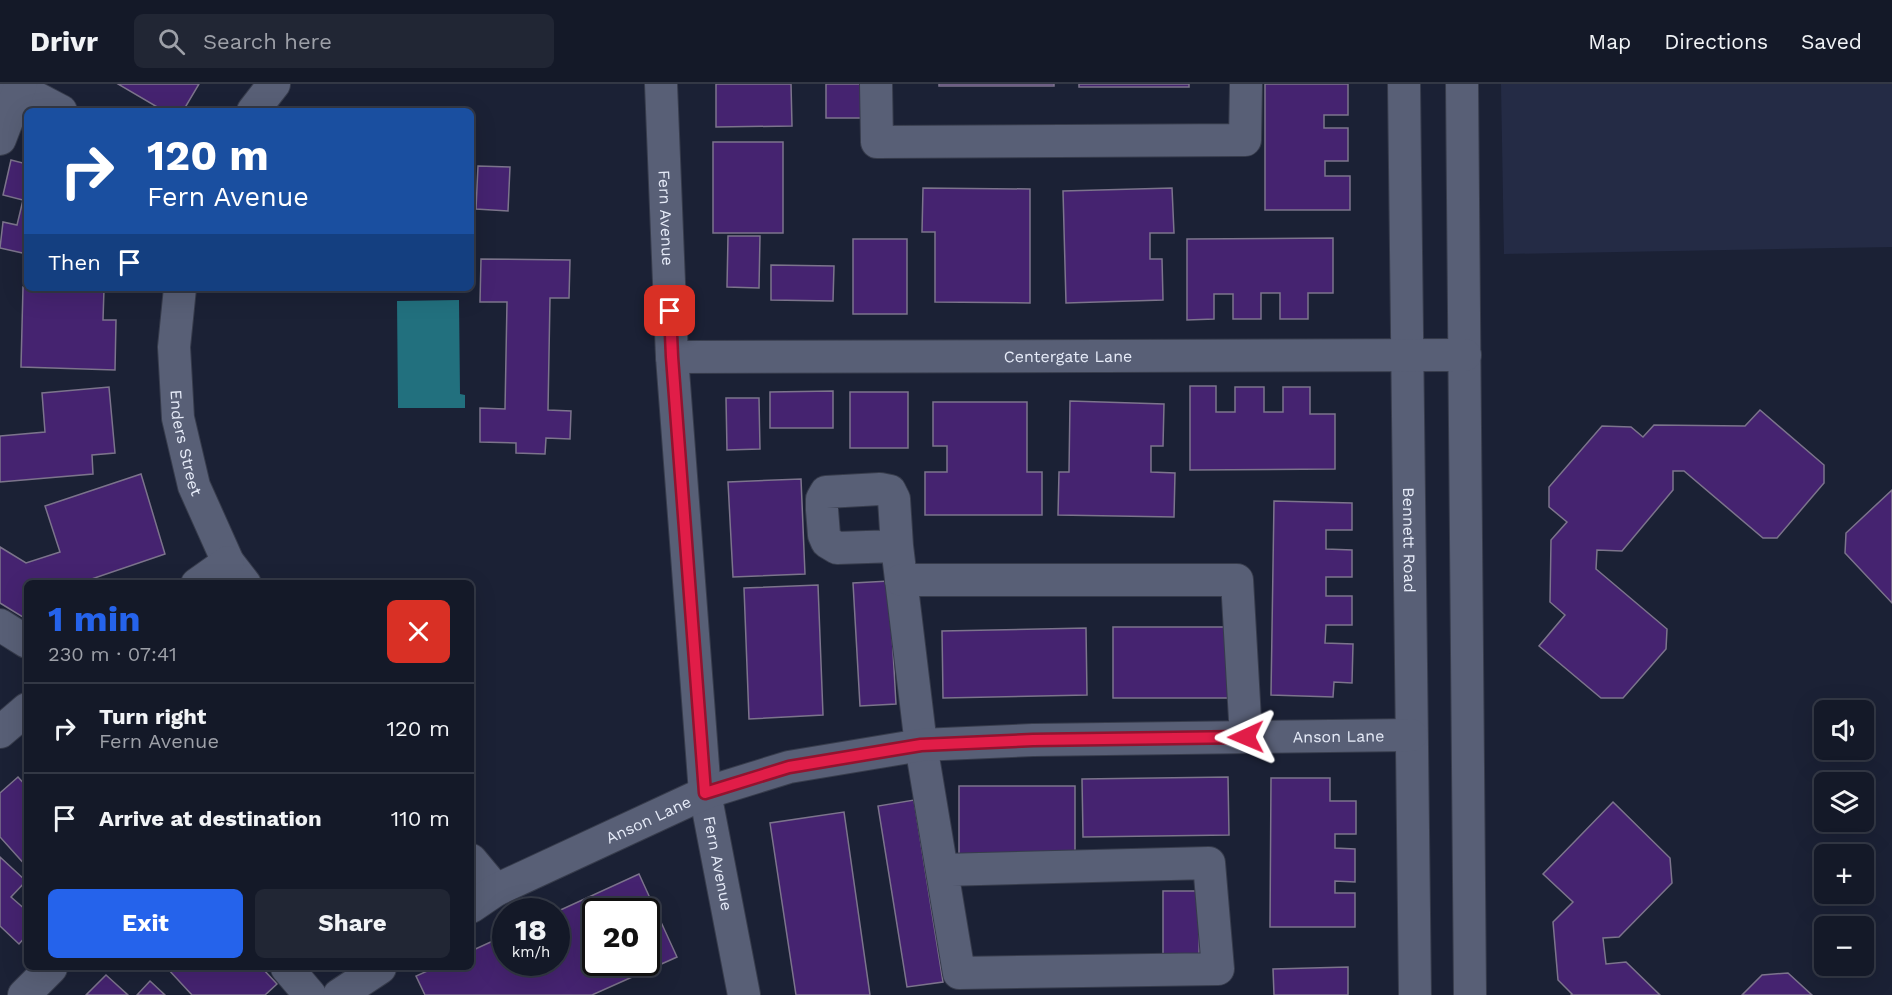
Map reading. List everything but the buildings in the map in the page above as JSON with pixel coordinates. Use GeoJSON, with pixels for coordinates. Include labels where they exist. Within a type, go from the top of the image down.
{"type":"FeatureCollection","features":[{"type":"Feature","properties":{"kind":"street"},"geometry":{"type":"LineString","coordinates":[[255,108],[274,84]]}},
{"type":"Feature","properties":{"kind":"street","name":"Fern Avenue"},"geometry":{"type":"LineString","coordinates":[[661,84],[672,357],[705,793],[744,995]]}},
{"type":"Feature","properties":{"kind":"street"},"geometry":{"type":"LineString","coordinates":[[876,84],[877,142],[1245,140],[1246,84]]}},
{"type":"Feature","properties":{"kind":"street","name":"Bennett Road"},"geometry":{"type":"LineString","coordinates":[[1404,84],[1415,995]]}},
{"type":"Feature","properties":{"kind":"street"},"geometry":{"type":"LineString","coordinates":[[1462,84],[1470,995]]}},
{"type":"Feature","properties":{"kind":"street"},"geometry":{"type":"LineString","coordinates":[[0,139],[17,86],[56,108]]}},
{"type":"Feature","properties":{"kind":"street","name":"Enders Street"},"geometry":{"type":"LineString","coordinates":[[180,291],[174,347],[178,418],[194,486],[237,573]]}},
{"type":"Feature","properties":{"kind":"street","name":"Centergate Lane"},"geometry":{"type":"LineString","coordinates":[[672,357],[1465,355]]}},
{"type":"Feature","properties":{"kind":"street"},"geometry":{"type":"LineString","coordinates":[[897,546],[921,745],[959,973],[1218,969],[1209,863],[942,870]]}},
{"type":"Feature","properties":{"kind":"street"},"geometry":{"type":"LineString","coordinates":[[212,580],[237,573]]}},
{"type":"Feature","properties":{"kind":"street"},"geometry":{"type":"LineString","coordinates":[[901,580],[1237,580],[1246,737]]}},
{"type":"Feature","properties":{"kind":"street"},"geometry":{"type":"LineString","coordinates":[[0,625],[24,640]]}},
{"type":"Feature","properties":{"kind":"street"},"geometry":{"type":"LineString","coordinates":[[0,732],[24,712]]}},
{"type":"Feature","properties":{"kind":"street","name":"Anson Lane"},"geometry":{"type":"LineString","coordinates":[[484,899],[705,793],[789,767],[921,745],[1033,740],[1411,735]]}},
{"type":"Feature","properties":{"kind":"street"},"geometry":{"type":"LineString","coordinates":[[474,869],[484,899]]}},
{"type":"Feature","properties":{"kind":"street"},"geometry":{"type":"LineString","coordinates":[[24,995],[49,970]]}},
{"type":"Feature","properties":{"kind":"street"},"geometry":{"type":"LineString","coordinates":[[289,970],[310,995]]}},
{"type":"Feature","properties":{"kind":"street"},"geometry":{"type":"LineString","coordinates":[[339,995],[377,970]]}},
{"type":"Feature","properties":{"kind":"shaded area"},"geometry":{"type":"Polygon","coordinates":[[[1501,84],[1892,84],[1892,247],[1504,254],[1501,84]]]}},
{"type":"Feature","properties":{"kind":"shaded area"},"geometry":{"type":"Polygon","coordinates":[[[459,300],[460,394],[465,395],[465,408],[398,408],[397,301],[459,300]]]}},
{"type":"Feature","properties":{"kind":"route"},"geometry":{"type":"LineString","coordinates":[[670,311],[705,793],[789,767],[921,745],[1033,740],[1246,737]]}}]}
